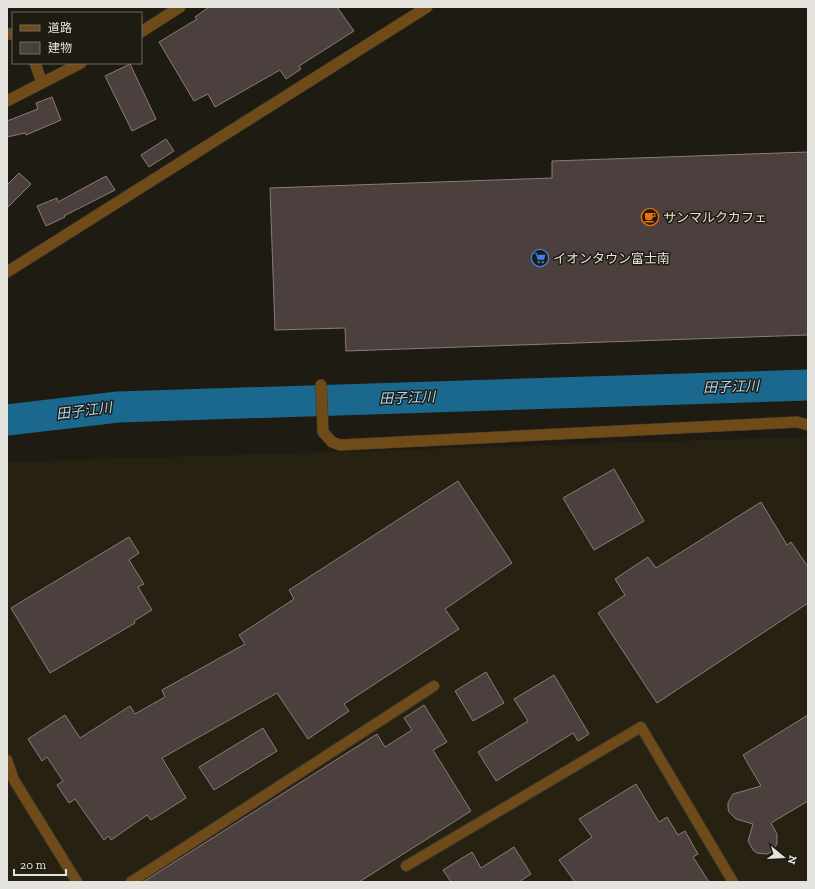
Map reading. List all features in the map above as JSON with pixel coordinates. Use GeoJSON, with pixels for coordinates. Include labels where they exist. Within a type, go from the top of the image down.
{"type":"FeatureCollection","features":[{"type":"Feature","properties":{"kind":"street"},"geometry":{"type":"LineString","coordinates":[[142,31],[180,7]]}},
{"type":"Feature","properties":{"kind":"street"},"geometry":{"type":"LineString","coordinates":[[7,272],[428,7]]}},
{"type":"Feature","properties":{"kind":"street"},"geometry":{"type":"LineString","coordinates":[[36,64],[42,83]]}},
{"type":"Feature","properties":{"kind":"street"},"geometry":{"type":"LineString","coordinates":[[7,101],[79,64]]}},
{"type":"Feature","properties":{"kind":"street"},"geometry":{"type":"LineString","coordinates":[[321,385],[323,432],[332,442],[340,445],[797,422],[808,425]]}},
{"type":"Feature","properties":{"kind":"lane"},"geometry":{"type":"LineString","coordinates":[[131,882],[434,686]]}},
{"type":"Feature","properties":{"kind":"lane"},"geometry":{"type":"LineString","coordinates":[[406,866],[641,727],[734,882]]}},
{"type":"Feature","properties":{"kind":"lane"},"geometry":{"type":"LineString","coordinates":[[7,760],[14,780],[77,882]]}},
{"type":"Feature","properties":{"kind":"shaded area"},"geometry":{"type":"Polygon","coordinates":[[[808,437],[808,882],[7,882],[7,462],[808,437]]]}},
{"type":"Feature","properties":{"kind":"building"},"geometry":{"type":"Polygon","coordinates":[[[209,7],[337,7],[354,31],[299,66],[301,69],[286,79],[280,70],[215,107],[208,94],[194,101],[159,42],[197,19],[195,17],[209,7]]]}},
{"type":"Feature","properties":{"kind":"building"},"geometry":{"type":"Polygon","coordinates":[[[130,64],[156,119],[132,131],[105,76],[130,64]]]}},
{"type":"Feature","properties":{"kind":"building"},"geometry":{"type":"Polygon","coordinates":[[[52,97],[61,120],[26,135],[25,133],[7,137],[7,121],[38,109],[36,103],[52,97]]]}},
{"type":"Feature","properties":{"kind":"building"},"geometry":{"type":"Polygon","coordinates":[[[166,139],[174,151],[149,167],[141,155],[166,139]]]}},
{"type":"Feature","properties":{"kind":"building","name":"イオンタウン富士南"},"geometry":{"type":"Polygon","coordinates":[[[808,152],[808,335],[346,351],[345,328],[275,330],[270,188],[552,178],[552,161],[808,152]]]}},
{"type":"Feature","properties":{"kind":"building"},"geometry":{"type":"Polygon","coordinates":[[[19,173],[31,184],[7,208],[7,185],[19,173]]]}},
{"type":"Feature","properties":{"kind":"building"},"geometry":{"type":"Polygon","coordinates":[[[106,176],[115,190],[46,226],[37,206],[57,198],[58,202],[106,176]]]}},
{"type":"Feature","properties":{"kind":"building"},"geometry":{"type":"Polygon","coordinates":[[[614,469],[644,521],[594,550],[563,498],[614,469]]]}},
{"type":"Feature","properties":{"kind":"building"},"geometry":{"type":"Polygon","coordinates":[[[458,481],[512,563],[445,609],[459,629],[344,704],[349,711],[308,739],[277,693],[162,758],[186,798],[151,820],[147,815],[111,840],[109,836],[104,840],[75,799],[69,803],[57,785],[63,781],[47,757],[42,761],[28,739],[65,715],[80,738],[130,706],[135,714],[165,697],[162,690],[245,644],[239,635],[294,599],[289,590],[458,481]]]}},
{"type":"Feature","properties":{"kind":"building"},"geometry":{"type":"Polygon","coordinates":[[[761,502],[787,545],[791,542],[808,567],[808,603],[657,703],[598,613],[625,595],[615,579],[648,557],[656,568],[761,502]]]}},
{"type":"Feature","properties":{"kind":"building"},"geometry":{"type":"Polygon","coordinates":[[[129,537],[139,553],[129,560],[144,584],[138,587],[152,610],[134,621],[135,623],[50,673],[11,608],[129,537]]]}},
{"type":"Feature","properties":{"kind":"building"},"geometry":{"type":"Polygon","coordinates":[[[486,672],[504,703],[473,721],[455,691],[486,672]]]}},
{"type":"Feature","properties":{"kind":"building"},"geometry":{"type":"Polygon","coordinates":[[[554,675],[589,734],[578,741],[573,733],[496,781],[478,752],[528,721],[514,699],[554,675]]]}},
{"type":"Feature","properties":{"kind":"building"},"geometry":{"type":"Polygon","coordinates":[[[424,705],[447,742],[433,750],[471,811],[359,882],[143,882],[377,734],[385,747],[412,730],[404,718],[424,705]]]}},
{"type":"Feature","properties":{"kind":"building"},"geometry":{"type":"Polygon","coordinates":[[[808,715],[808,801],[771,823],[777,834],[777,844],[771,852],[767,854],[757,853],[753,850],[748,841],[753,824],[736,819],[729,812],[728,808],[728,803],[733,794],[761,786],[743,755],[808,715]]]}},
{"type":"Feature","properties":{"kind":"building"},"geometry":{"type":"Polygon","coordinates":[[[263,728],[277,751],[214,790],[199,767],[263,728]]]}},
{"type":"Feature","properties":{"kind":"building"},"geometry":{"type":"Polygon","coordinates":[[[636,784],[659,822],[667,817],[678,835],[685,831],[698,854],[693,857],[709,882],[575,882],[559,860],[592,837],[579,819],[636,784]]]}},
{"type":"Feature","properties":{"kind":"building"},"geometry":{"type":"Polygon","coordinates":[[[514,847],[531,874],[519,882],[451,882],[443,870],[472,852],[481,868],[514,847]]]}},
{"type":"Feature","properties":{"kind":"waterway","name":"田子江川"},"geometry":{"type":"LineString","coordinates":[[7,420],[118,407],[808,385]]}},
{"type":"Feature","properties":{"kind":"place","name":"サンマルクカフェ"},"geometry":{"type":"Point","coordinates":[650,217]}},
{"type":"Feature","properties":{"kind":"place","name":"イオンタウン富士南"},"geometry":{"type":"Point","coordinates":[540,258]}}]}
